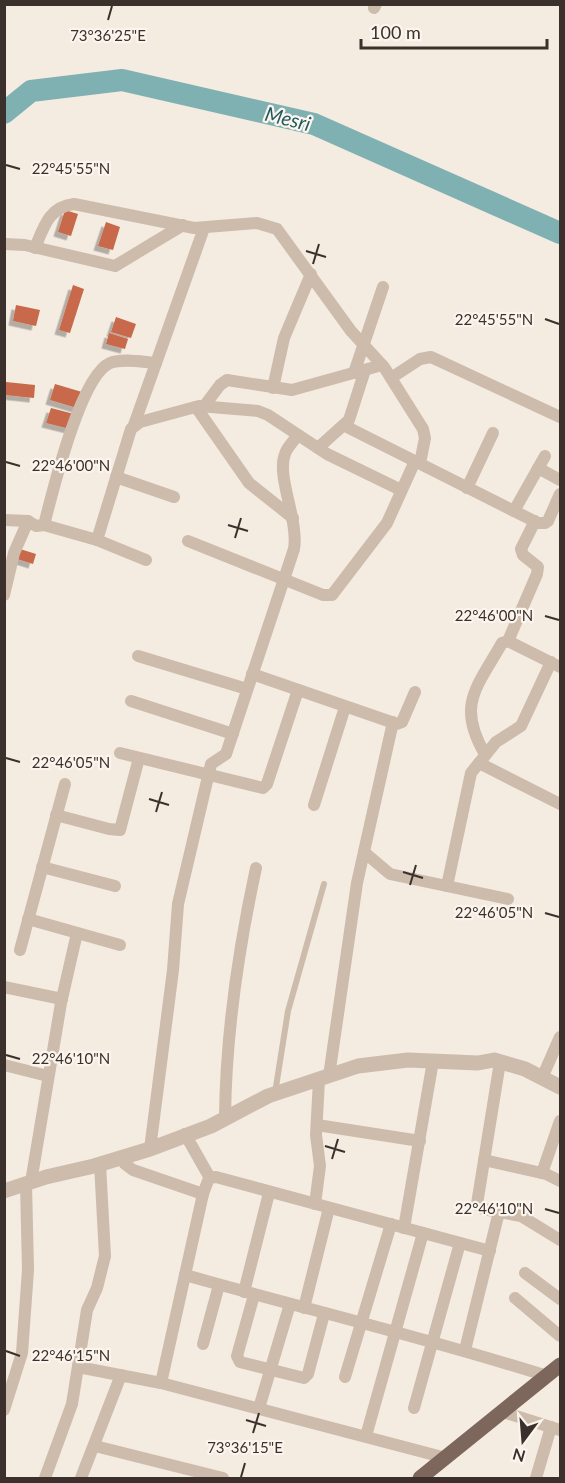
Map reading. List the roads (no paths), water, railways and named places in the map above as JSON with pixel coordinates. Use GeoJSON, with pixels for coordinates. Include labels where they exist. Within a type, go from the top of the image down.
{"type":"FeatureCollection","features":[{"type":"Feature","properties":{"kind":"main road"},"geometry":{"type":"LineString","coordinates":[[422,1478],[561,1365]]}},
{"type":"Feature","properties":{"kind":"street"},"geometry":{"type":"LineString","coordinates":[[35,248],[50,215],[63,205],[74,204],[204,228],[257,223],[270,225],[283,235],[363,344],[382,365],[425,434],[418,462],[401,490],[387,523],[336,592],[323,595],[188,541]]}},
{"type":"Feature","properties":{"kind":"street"},"geometry":{"type":"LineString","coordinates":[[4,244],[35,248],[115,266],[183,225]]}},
{"type":"Feature","properties":{"kind":"street"},"geometry":{"type":"LineString","coordinates":[[96,540],[128,435],[134,425],[204,228]]}},
{"type":"Feature","properties":{"kind":"street"},"geometry":{"type":"LineString","coordinates":[[273,388],[284,338],[311,274]]}},
{"type":"Feature","properties":{"kind":"street"},"geometry":{"type":"LineString","coordinates":[[318,448],[345,426],[351,415],[363,344],[383,286]]}},
{"type":"Feature","properties":{"kind":"street"},"geometry":{"type":"LineString","coordinates":[[391,378],[420,359],[431,357],[561,417]]}},
{"type":"Feature","properties":{"kind":"street"},"geometry":{"type":"LineString","coordinates":[[44,525],[65,448],[88,389],[104,366],[111,363],[156,363]]}},
{"type":"Feature","properties":{"kind":"street"},"geometry":{"type":"LineString","coordinates":[[201,406],[227,380],[296,390],[382,365]]}},
{"type":"Feature","properties":{"kind":"street"},"geometry":{"type":"LineString","coordinates":[[134,425],[201,406],[263,412],[318,448],[401,490]]}},
{"type":"Feature","properties":{"kind":"street"},"geometry":{"type":"LineString","coordinates":[[201,406],[249,483],[293,518]]}},
{"type":"Feature","properties":{"kind":"street"},"geometry":{"type":"LineString","coordinates":[[345,426],[535,522],[542,524],[548,520],[561,494]]}},
{"type":"Feature","properties":{"kind":"street"},"geometry":{"type":"LineString","coordinates":[[467,488],[493,433]]}},
{"type":"Feature","properties":{"kind":"street"},"geometry":{"type":"LineString","coordinates":[[150,1149],[173,970],[178,904],[212,762],[226,753],[295,540],[283,458],[298,435]]}},
{"type":"Feature","properties":{"kind":"street"},"geometry":{"type":"LineString","coordinates":[[514,512],[545,456]]}},
{"type":"Feature","properties":{"kind":"street"},"geometry":{"type":"LineString","coordinates":[[538,468],[561,480]]}},
{"type":"Feature","properties":{"kind":"street"},"geometry":{"type":"LineString","coordinates":[[116,477],[174,497]]}},
{"type":"Feature","properties":{"kind":"street"},"geometry":{"type":"LineString","coordinates":[[4,520],[28,520],[36,526],[44,525],[96,540],[146,560]]}},
{"type":"Feature","properties":{"kind":"street"},"geometry":{"type":"LineString","coordinates":[[4,595],[9,554],[28,520]]}},
{"type":"Feature","properties":{"kind":"street"},"geometry":{"type":"LineString","coordinates":[[508,641],[539,570],[523,555],[521,549],[535,522]]}},
{"type":"Feature","properties":{"kind":"street"},"geometry":{"type":"LineString","coordinates":[[447,886],[468,784],[482,758],[499,738],[521,726],[558,664],[508,641],[502,643],[471,701],[470,724],[482,758],[561,804]]}},
{"type":"Feature","properties":{"kind":"street"},"geometry":{"type":"LineString","coordinates":[[138,656],[248,689]]}},
{"type":"Feature","properties":{"kind":"street"},"geometry":{"type":"LineString","coordinates":[[252,674],[393,722],[402,722],[415,692]]}},
{"type":"Feature","properties":{"kind":"street"},"geometry":{"type":"LineString","coordinates":[[120,753],[259,789],[266,786],[298,690]]}},
{"type":"Feature","properties":{"kind":"street"},"geometry":{"type":"LineString","coordinates":[[130,702],[233,734]]}},
{"type":"Feature","properties":{"kind":"street"},"geometry":{"type":"LineString","coordinates":[[314,805],[345,707]]}},
{"type":"Feature","properties":{"kind":"street"},"geometry":{"type":"LineString","coordinates":[[315,1204],[320,1166],[316,1146],[317,1125],[324,1078],[357,883],[393,722]]}},
{"type":"Feature","properties":{"kind":"street"},"geometry":{"type":"LineString","coordinates":[[56,814],[120,830],[139,758]]}},
{"type":"Feature","properties":{"kind":"street"},"geometry":{"type":"LineString","coordinates":[[20,950],[64,784]]}},
{"type":"Feature","properties":{"kind":"street"},"geometry":{"type":"LineString","coordinates":[[364,852],[390,874],[508,899]]}},
{"type":"Feature","properties":{"kind":"street"},"geometry":{"type":"LineString","coordinates":[[42,867],[115,885]]}},
{"type":"Feature","properties":{"kind":"street"},"geometry":{"type":"LineString","coordinates":[[225,1117],[230,1020],[244,925],[256,868]]}},
{"type":"Feature","properties":{"kind":"street"},"geometry":{"type":"LineString","coordinates":[[28,919],[120,945]]}},
{"type":"Feature","properties":{"kind":"street"},"geometry":{"type":"LineString","coordinates":[[4,1410],[22,1353],[28,1270],[29,1183],[62,999],[77,933]]}},
{"type":"Feature","properties":{"kind":"street"},"geometry":{"type":"LineString","coordinates":[[4,987],[62,999]]}},
{"type":"Feature","properties":{"kind":"street"},"geometry":{"type":"LineString","coordinates":[[542,1078],[561,1037]]}},
{"type":"Feature","properties":{"kind":"street"},"geometry":{"type":"LineString","coordinates":[[4,1191],[150,1149],[211,1126],[274,1094],[358,1066],[408,1060],[500,1062],[561,1087]]}},
{"type":"Feature","properties":{"kind":"street"},"geometry":{"type":"LineString","coordinates":[[404,1228],[433,1061]]}},
{"type":"Feature","properties":{"kind":"street"},"geometry":{"type":"LineString","coordinates":[[500,1062],[477,1204],[483,1209],[521,1216],[561,1240]]}},
{"type":"Feature","properties":{"kind":"street"},"geometry":{"type":"LineString","coordinates":[[4,1065],[48,1076]]}},
{"type":"Feature","properties":{"kind":"street"},"geometry":{"type":"LineString","coordinates":[[542,1173],[560,1122]]}},
{"type":"Feature","properties":{"kind":"street"},"geometry":{"type":"LineString","coordinates":[[317,1125],[420,1141]]}},
{"type":"Feature","properties":{"kind":"street"},"geometry":{"type":"LineString","coordinates":[[185,1134],[210,1178],[490,1251]]}},
{"type":"Feature","properties":{"kind":"street"},"geometry":{"type":"LineString","coordinates":[[121,1157],[124,1164],[133,1170],[203,1194]]}},
{"type":"Feature","properties":{"kind":"street"},"geometry":{"type":"LineString","coordinates":[[484,1160],[542,1173],[561,1181]]}},
{"type":"Feature","properties":{"kind":"street"},"geometry":{"type":"LineString","coordinates":[[45,1479],[68,1419],[87,1310],[97,1288],[105,1256],[100,1164]]}},
{"type":"Feature","properties":{"kind":"street"},"geometry":{"type":"LineString","coordinates":[[161,1383],[203,1194],[210,1178]]}},
{"type":"Feature","properties":{"kind":"street"},"geometry":{"type":"LineString","coordinates":[[269,1193],[237,1358],[240,1362],[270,1370],[299,1377],[307,1376],[324,1314]]}},
{"type":"Feature","properties":{"kind":"street"},"geometry":{"type":"LineString","coordinates":[[304,1308],[329,1208]]}},
{"type":"Feature","properties":{"kind":"street"},"geometry":{"type":"LineString","coordinates":[[465,1350],[499,1212]]}},
{"type":"Feature","properties":{"kind":"street"},"geometry":{"type":"LineString","coordinates":[[345,1377],[391,1224]]}},
{"type":"Feature","properties":{"kind":"street"},"geometry":{"type":"LineString","coordinates":[[366,1436],[423,1233]]}},
{"type":"Feature","properties":{"kind":"street"},"geometry":{"type":"LineString","coordinates":[[414,1408],[460,1242]]}},
{"type":"Feature","properties":{"kind":"street"},"geometry":{"type":"LineString","coordinates":[[525,1273],[561,1299]]}},
{"type":"Feature","properties":{"kind":"street"},"geometry":{"type":"LineString","coordinates":[[185,1275],[394,1333],[433,1340],[547,1376]]}},
{"type":"Feature","properties":{"kind":"street"},"geometry":{"type":"LineString","coordinates":[[203,1344],[219,1285]]}},
{"type":"Feature","properties":{"kind":"street"},"geometry":{"type":"LineString","coordinates":[[515,1299],[561,1336]]}},
{"type":"Feature","properties":{"kind":"street"},"geometry":{"type":"LineString","coordinates":[[259,1408],[290,1304]]}},
{"type":"Feature","properties":{"kind":"street"},"geometry":{"type":"LineString","coordinates":[[78,1367],[161,1383],[446,1458]]}},
{"type":"Feature","properties":{"kind":"street"},"geometry":{"type":"LineString","coordinates":[[81,1479],[121,1375]]}},
{"type":"Feature","properties":{"kind":"street"},"geometry":{"type":"LineString","coordinates":[[503,1412],[556,1428],[536,1479]]}},
{"type":"Feature","properties":{"kind":"street"},"geometry":{"type":"LineString","coordinates":[[95,1446],[223,1479]]}},
{"type":"Feature","properties":{"kind":"lane"},"geometry":{"type":"LineString","coordinates":[[274,1094],[288,1011],[324,884]]}},
{"type":"Feature","properties":{"kind":"waterway","name":"Mesri"},"geometry":{"type":"LineString","coordinates":[[4,113],[31,91],[122,80],[314,124],[560,233]]}}]}
